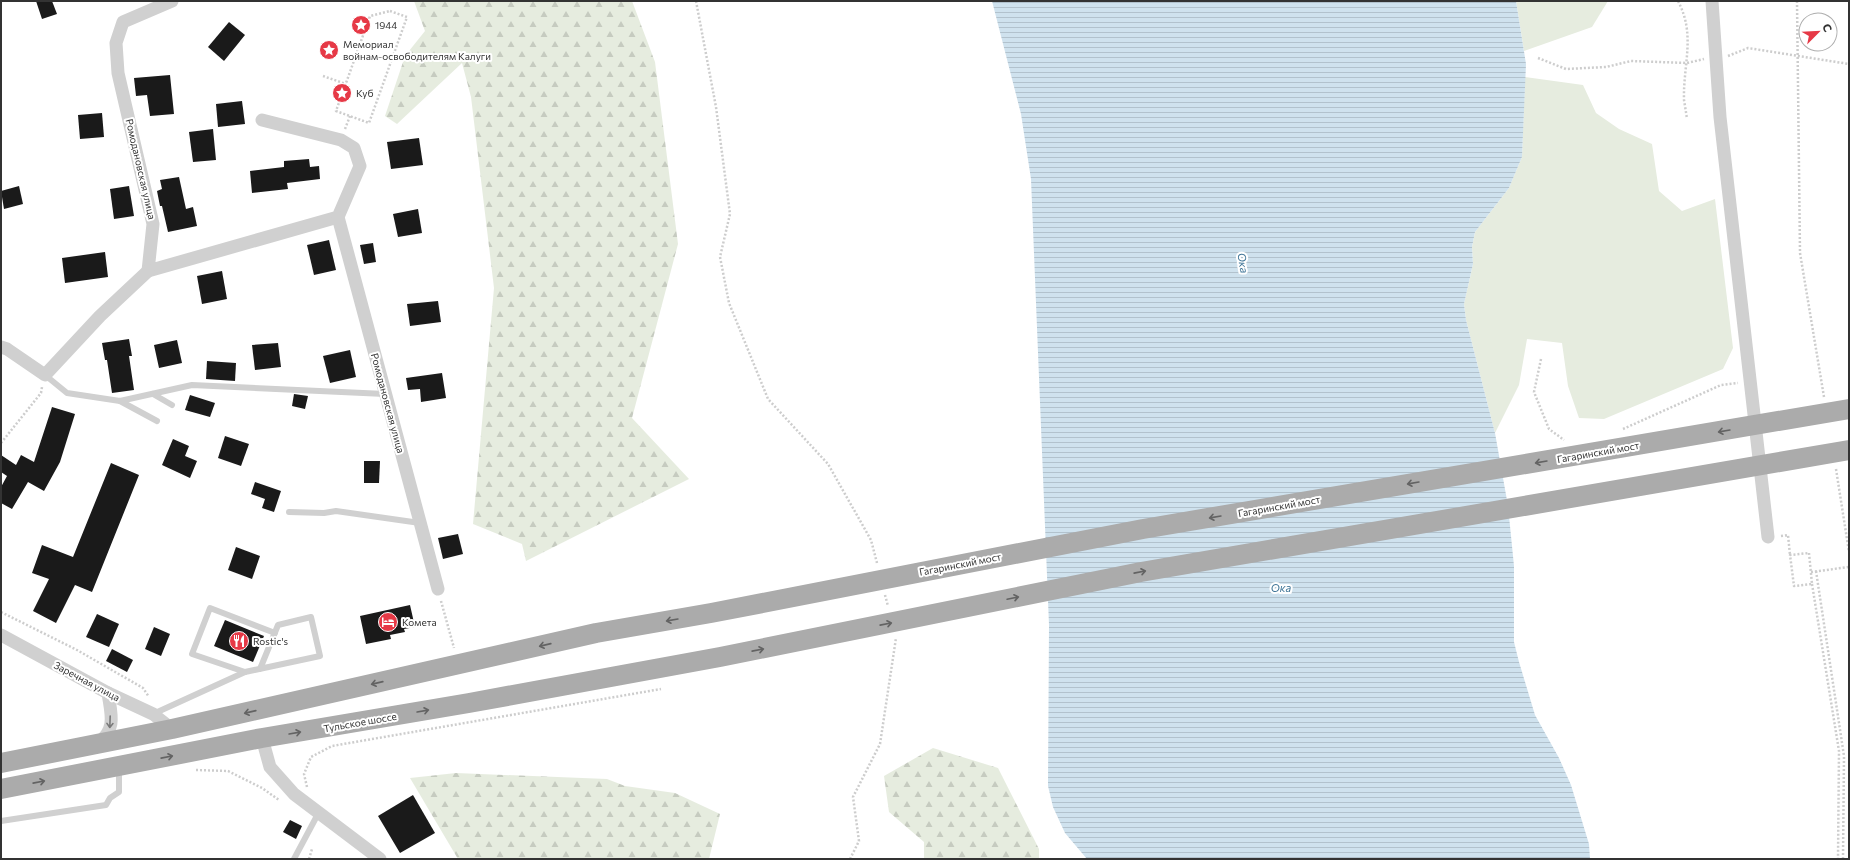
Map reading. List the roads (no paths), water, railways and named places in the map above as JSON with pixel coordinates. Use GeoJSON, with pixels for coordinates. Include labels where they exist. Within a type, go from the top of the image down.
{"type":"FeatureCollection","features":[{"type":"Feature","properties":{"kind":"main road"},"geometry":{"type":"LineString","coordinates":[[1804,417],[1831,408],[1849,398]]}},
{"type":"Feature","properties":{"kind":"main road","name":"Гагаринский мост"},"geometry":{"type":"LineString","coordinates":[[172,729],[596,633],[711,613],[1144,529],[1849,409]]}},
{"type":"Feature","properties":{"kind":"main road","name":"Тульское шоссе"},"geometry":{"type":"LineString","coordinates":[[1,789],[262,738],[469,703],[720,657],[1141,572],[1849,450]]}},
{"type":"Feature","properties":{"kind":"main road"},"geometry":{"type":"LineString","coordinates":[[1,763],[172,729]]}},
{"type":"Feature","properties":{"kind":"street","name":"Ромодановская улица"},"geometry":{"type":"LineString","coordinates":[[148,271],[153,224],[118,73],[116,43],[123,22],[172,1]]}},
{"type":"Feature","properties":{"kind":"street"},"geometry":{"type":"LineString","coordinates":[[1712,1],[1720,117],[1768,537]]}},
{"type":"Feature","properties":{"kind":"street"},"geometry":{"type":"LineString","coordinates":[[4,350],[45,375],[100,316],[148,271],[338,217],[360,166],[354,148],[341,140],[262,120]]}},
{"type":"Feature","properties":{"kind":"street","name":"Ромодановская улица"},"geometry":{"type":"LineString","coordinates":[[338,217],[438,589]]}},
{"type":"Feature","properties":{"kind":"street","name":"Заречная улица"},"geometry":{"type":"LineString","coordinates":[[1,635],[108,693],[153,714],[172,729]]}},
{"type":"Feature","properties":{"kind":"street"},"geometry":{"type":"LineString","coordinates":[[95,745],[107,736],[112,726],[108,693]]}},
{"type":"Feature","properties":{"kind":"street"},"geometry":{"type":"LineString","coordinates":[[262,738],[270,767],[294,794],[380,859]]}},
{"type":"Feature","properties":{"kind":"lane"},"geometry":{"type":"LineString","coordinates":[[45,375],[67,393],[120,401],[157,421]]}},
{"type":"Feature","properties":{"kind":"lane"},"geometry":{"type":"LineString","coordinates":[[120,401],[192,385],[385,394]]}},
{"type":"Feature","properties":{"kind":"lane"},"geometry":{"type":"LineString","coordinates":[[153,394],[172,405]]}},
{"type":"Feature","properties":{"kind":"lane"},"geometry":{"type":"LineString","coordinates":[[289,512],[324,513],[336,511],[420,523]]}},
{"type":"Feature","properties":{"kind":"lane"},"geometry":{"type":"LineString","coordinates":[[245,672],[192,654],[210,608],[275,633]]}},
{"type":"Feature","properties":{"kind":"lane"},"geometry":{"type":"LineString","coordinates":[[153,714],[245,672],[260,669],[320,656],[311,617],[278,625],[260,669]]}},
{"type":"Feature","properties":{"kind":"lane"},"geometry":{"type":"LineString","coordinates":[[1,821],[106,805],[110,798],[119,792],[119,767]]}},
{"type":"Feature","properties":{"kind":"lane"},"geometry":{"type":"LineString","coordinates":[[294,859],[318,812]]}},
{"type":"Feature","properties":{"kind":"water","name":"Ока"},"geometry":{"type":"Polygon","coordinates":[[[992,1],[1516,1],[1526,64],[1522,157],[1509,188],[1475,232],[1472,247],[1473,264],[1464,304],[1466,320],[1495,433],[1508,506],[1514,566],[1514,642],[1535,715],[1559,758],[1571,785],[1589,844],[1590,859],[1087,859],[1065,833],[1053,807],[1048,786],[1049,625],[1031,179],[1021,114],[992,1]]]}},
{"type":"Feature","properties":{"kind":"place","name":"1944"},"geometry":{"type":"Point","coordinates":[361,25]}},
{"type":"Feature","properties":{"kind":"place","name":"Мемориал войнам-освободителям Калуги"},"geometry":{"type":"Point","coordinates":[329,50]}},
{"type":"Feature","properties":{"kind":"place","name":"Куб"},"geometry":{"type":"Point","coordinates":[342,93]}},
{"type":"Feature","properties":{"kind":"place","name":"Комета"},"geometry":{"type":"Point","coordinates":[388,622]}},
{"type":"Feature","properties":{"kind":"place","name":"Rostic's"},"geometry":{"type":"Point","coordinates":[239,641]}}]}
